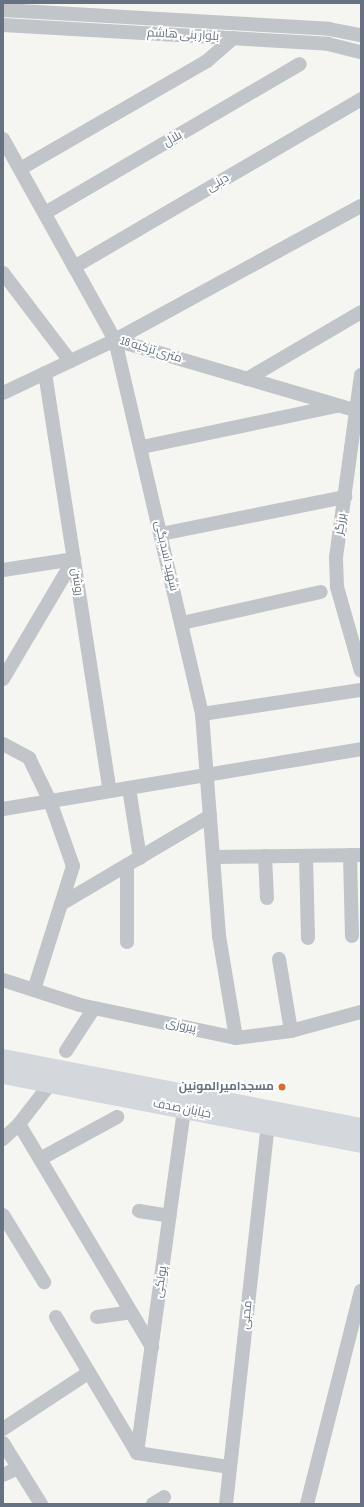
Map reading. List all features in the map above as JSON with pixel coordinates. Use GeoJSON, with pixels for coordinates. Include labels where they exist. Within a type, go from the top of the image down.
{"type":"FeatureCollection","features":[{"type":"Feature","properties":{"kind":"main road","name":"خیابان صدف"},"geometry":{"type":"LineString","coordinates":[[3,1058],[361,1127]]}},
{"type":"Feature","properties":{"kind":"main road","name":"خیابان صدف"},"geometry":{"type":"LineString","coordinates":[[3,1075],[361,1144]]}},
{"type":"Feature","properties":{"kind":"street","name":"بلوار بنی هاشم"},"geometry":{"type":"LineString","coordinates":[[3,10],[330,29],[361,35]]}},
{"type":"Feature","properties":{"kind":"street","name":"بلوار بنی هاشم"},"geometry":{"type":"LineString","coordinates":[[3,25],[328,44],[361,52]]}},
{"type":"Feature","properties":{"kind":"street"},"geometry":{"type":"LineString","coordinates":[[20,170],[207,61],[233,38]]}},
{"type":"Feature","properties":{"kind":"street","name":"بلال"},"geometry":{"type":"LineString","coordinates":[[45,213],[300,64]]}},
{"type":"Feature","properties":{"kind":"street","name":"دینی"},"geometry":{"type":"LineString","coordinates":[[74,266],[361,99]]}},
{"type":"Feature","properties":{"kind":"street","name":"18 متری تزکیه"},"geometry":{"type":"LineString","coordinates":[[3,139],[116,340],[359,411]]}},
{"type":"Feature","properties":{"kind":"street"},"geometry":{"type":"LineString","coordinates":[[3,393],[116,340],[361,206]]}},
{"type":"Feature","properties":{"kind":"street"},"geometry":{"type":"LineString","coordinates":[[3,273],[70,361]]}},
{"type":"Feature","properties":{"kind":"street"},"geometry":{"type":"LineString","coordinates":[[247,379],[361,312]]}},
{"type":"Feature","properties":{"kind":"street","name":"شهید اسدبگی"},"geometry":{"type":"LineString","coordinates":[[116,340],[142,447],[202,714],[219,936],[236,1038]]}},
{"type":"Feature","properties":{"kind":"street","name":"روشن"},"geometry":{"type":"LineString","coordinates":[[45,373],[110,791]]}},
{"type":"Feature","properties":{"kind":"street","name":"برزگر"},"geometry":{"type":"LineString","coordinates":[[360,664],[336,587],[336,558],[359,411],[361,375]]}},
{"type":"Feature","properties":{"kind":"street"},"geometry":{"type":"LineString","coordinates":[[142,447],[341,405]]}},
{"type":"Feature","properties":{"kind":"street"},"geometry":{"type":"LineString","coordinates":[[161,534],[345,497]]}},
{"type":"Feature","properties":{"kind":"street"},"geometry":{"type":"LineString","coordinates":[[3,570],[74,559]]}},
{"type":"Feature","properties":{"kind":"street"},"geometry":{"type":"LineString","coordinates":[[3,679],[74,559]]}},
{"type":"Feature","properties":{"kind":"street"},"geometry":{"type":"LineString","coordinates":[[182,623],[321,592]]}},
{"type":"Feature","properties":{"kind":"street"},"geometry":{"type":"LineString","coordinates":[[202,714],[361,690]]}},
{"type":"Feature","properties":{"kind":"street"},"geometry":{"type":"LineString","coordinates":[[3,744],[29,758],[50,801],[73,866],[34,990]]}},
{"type":"Feature","properties":{"kind":"street"},"geometry":{"type":"LineString","coordinates":[[3,809],[361,749]]}},
{"type":"Feature","properties":{"kind":"street"},"geometry":{"type":"LineString","coordinates":[[129,788],[140,858]]}},
{"type":"Feature","properties":{"kind":"street"},"geometry":{"type":"LineString","coordinates":[[61,904],[210,816]]}},
{"type":"Feature","properties":{"kind":"street"},"geometry":{"type":"LineString","coordinates":[[213,857],[356,855],[352,936]]}},
{"type":"Feature","properties":{"kind":"street"},"geometry":{"type":"LineString","coordinates":[[265,856],[268,898]]}},
{"type":"Feature","properties":{"kind":"street"},"geometry":{"type":"LineString","coordinates":[[306,856],[308,938]]}},
{"type":"Feature","properties":{"kind":"street"},"geometry":{"type":"LineString","coordinates":[[127,865],[127,942]]}},
{"type":"Feature","properties":{"kind":"street"},"geometry":{"type":"LineString","coordinates":[[279,959],[291,1031]]}},
{"type":"Feature","properties":{"kind":"street","name":"پیروزی"},"geometry":{"type":"LineString","coordinates":[[3,980],[94,1008],[236,1038],[291,1031],[361,1012]]}},
{"type":"Feature","properties":{"kind":"street"},"geometry":{"type":"LineString","coordinates":[[66,1051],[94,1008]]}},
{"type":"Feature","properties":{"kind":"street"},"geometry":{"type":"LineString","coordinates":[[3,1139],[19,1124],[50,1084]]}},
{"type":"Feature","properties":{"kind":"street","name":"پولکی"},"geometry":{"type":"LineString","coordinates":[[137,1453],[184,1110]]}},
{"type":"Feature","properties":{"kind":"street"},"geometry":{"type":"LineString","coordinates":[[40,1159],[116,1117]]}},
{"type":"Feature","properties":{"kind":"street"},"geometry":{"type":"LineString","coordinates":[[19,1124],[152,1347]]}},
{"type":"Feature","properties":{"kind":"street","name":"محبی"},"geometry":{"type":"LineString","coordinates":[[226,1504],[268,1126]]}},
{"type":"Feature","properties":{"kind":"street"},"geometry":{"type":"LineString","coordinates":[[139,1211],[170,1216]]}},
{"type":"Feature","properties":{"kind":"street"},"geometry":{"type":"LineString","coordinates":[[3,1215],[44,1282]]}},
{"type":"Feature","properties":{"kind":"street"},"geometry":{"type":"LineString","coordinates":[[307,1504],[354,1346],[361,1292]]}},
{"type":"Feature","properties":{"kind":"street"},"geometry":{"type":"LineString","coordinates":[[97,1317],[131,1312]]}},
{"type":"Feature","properties":{"kind":"street"},"geometry":{"type":"LineString","coordinates":[[56,1317],[137,1453],[230,1467]]}},
{"type":"Feature","properties":{"kind":"street"},"geometry":{"type":"LineString","coordinates":[[3,1429],[88,1372]]}},
{"type":"Feature","properties":{"kind":"street"},"geometry":{"type":"LineString","coordinates":[[3,1443],[41,1504]]}},
{"type":"Feature","properties":{"kind":"street"},"geometry":{"type":"LineString","coordinates":[[3,1475],[18,1468]]}},
{"type":"Feature","properties":{"kind":"place","name":"مسجدامیرالمونین"},"geometry":{"type":"Point","coordinates":[282,1087]}}]}
